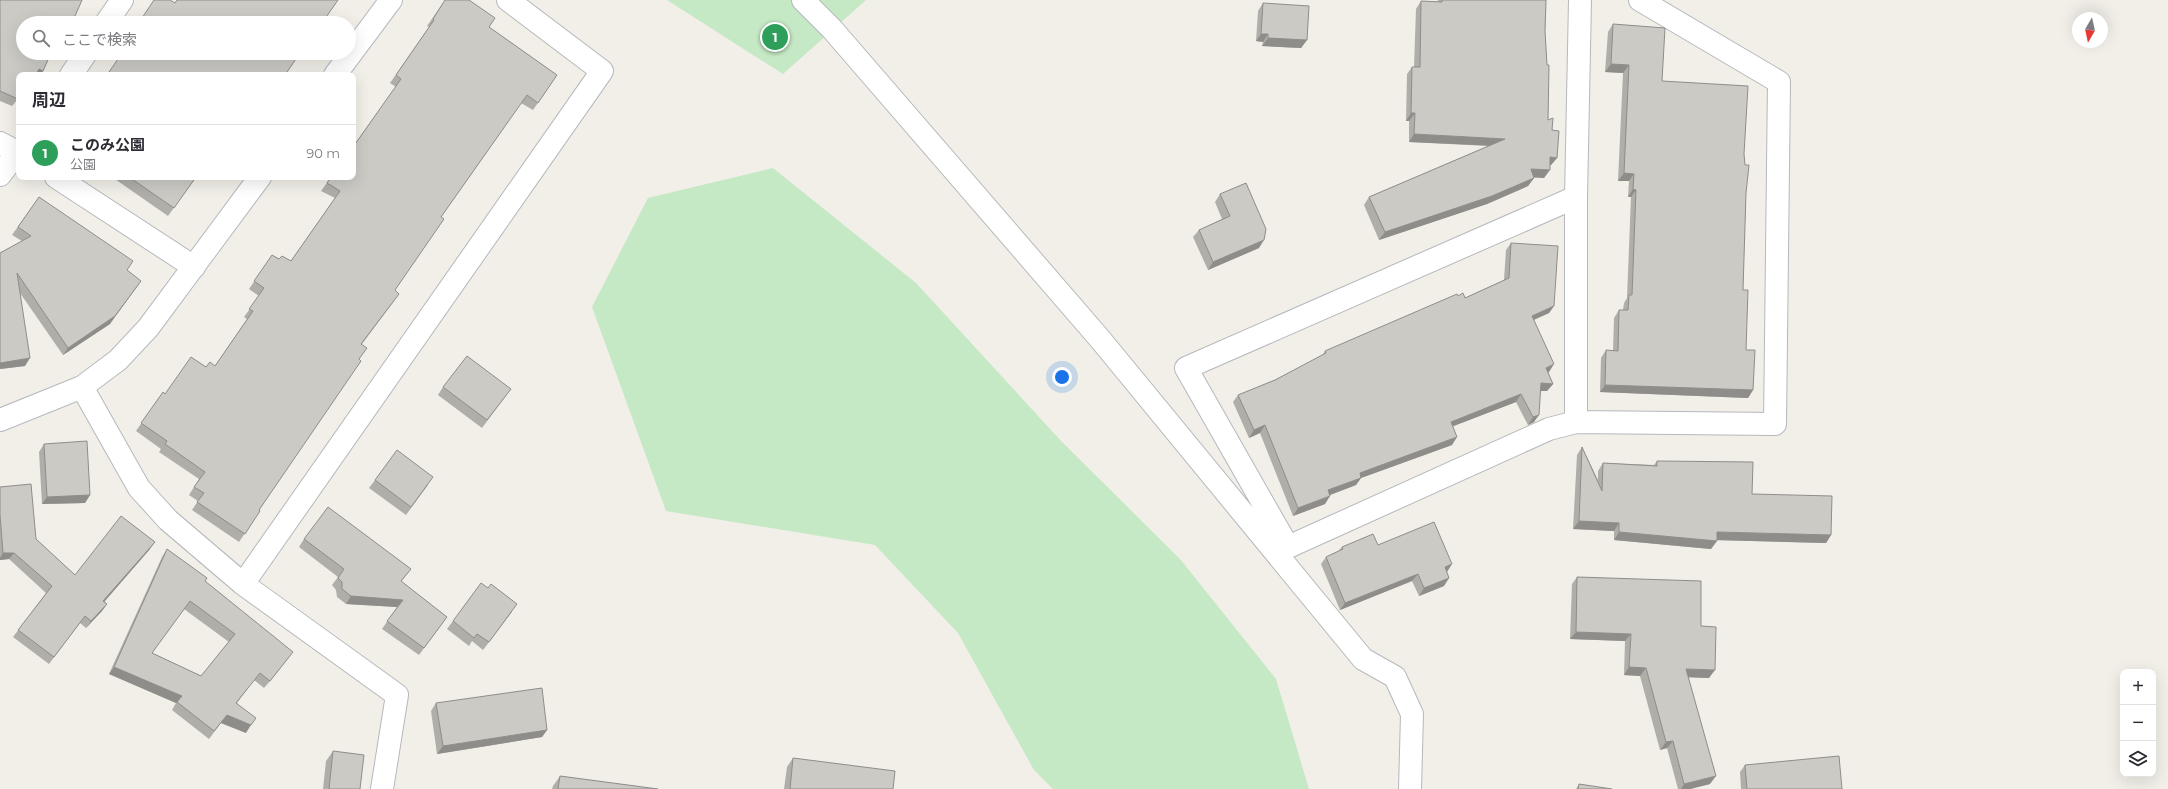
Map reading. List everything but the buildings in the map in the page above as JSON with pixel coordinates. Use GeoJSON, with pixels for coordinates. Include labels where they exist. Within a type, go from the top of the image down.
{"type":"FeatureCollection","features":[{"type":"Feature","properties":{"kind":"street"},"geometry":{"type":"LineString","coordinates":[[111,16],[122,0]]}},
{"type":"Feature","properties":{"kind":"street"},"geometry":{"type":"LineString","coordinates":[[356,47],[391,0]]}},
{"type":"Feature","properties":{"kind":"street"},"geometry":{"type":"LineString","coordinates":[[243,584],[602,71],[508,0]]}},
{"type":"Feature","properties":{"kind":"street"},"geometry":{"type":"LineString","coordinates":[[803,0],[832,29],[1095,333],[1363,659],[1395,677],[1412,714],[1410,789]]}},
{"type":"Feature","properties":{"kind":"street"},"geometry":{"type":"LineString","coordinates":[[1576,422],[1576,197],[1580,0]]}},
{"type":"Feature","properties":{"kind":"street"},"geometry":{"type":"LineString","coordinates":[[1576,197],[1186,368],[1288,547],[1549,429],[1576,422],[1775,424],[1779,82],[1640,0]]}},
{"type":"Feature","properties":{"kind":"street"},"geometry":{"type":"LineString","coordinates":[[73,72],[81,60]]}},
{"type":"Feature","properties":{"kind":"street"},"geometry":{"type":"LineString","coordinates":[[337,72],[346,60]]}},
{"type":"Feature","properties":{"kind":"street"},"geometry":{"type":"LineString","coordinates":[[0,175],[14,149]]}},
{"type":"Feature","properties":{"kind":"street"},"geometry":{"type":"LineString","coordinates":[[61,180],[194,267]]}},
{"type":"Feature","properties":{"kind":"street"},"geometry":{"type":"LineString","coordinates":[[0,420],[82,387],[118,360],[143,333],[258,180]]}},
{"type":"Feature","properties":{"kind":"street"},"geometry":{"type":"LineString","coordinates":[[82,387],[139,488],[168,520],[243,584],[397,695],[382,789]]}},
{"type":"Feature","properties":{"kind":"green space"},"geometry":{"type":"Polygon","coordinates":[[[667,0],[866,0],[783,74],[667,0]]]}},
{"type":"Feature","properties":{"kind":"green space"},"geometry":{"type":"Polygon","coordinates":[[[773,168],[916,283],[1062,442],[1180,559],[1276,679],[1309,789],[1053,789],[1034,770],[958,633],[875,545],[666,511],[592,307],[648,198],[773,168]]]}},
{"type":"Feature","properties":{"kind":"place","name":"このみ公園"},"geometry":{"type":"Point","coordinates":[775,37]}}]}
